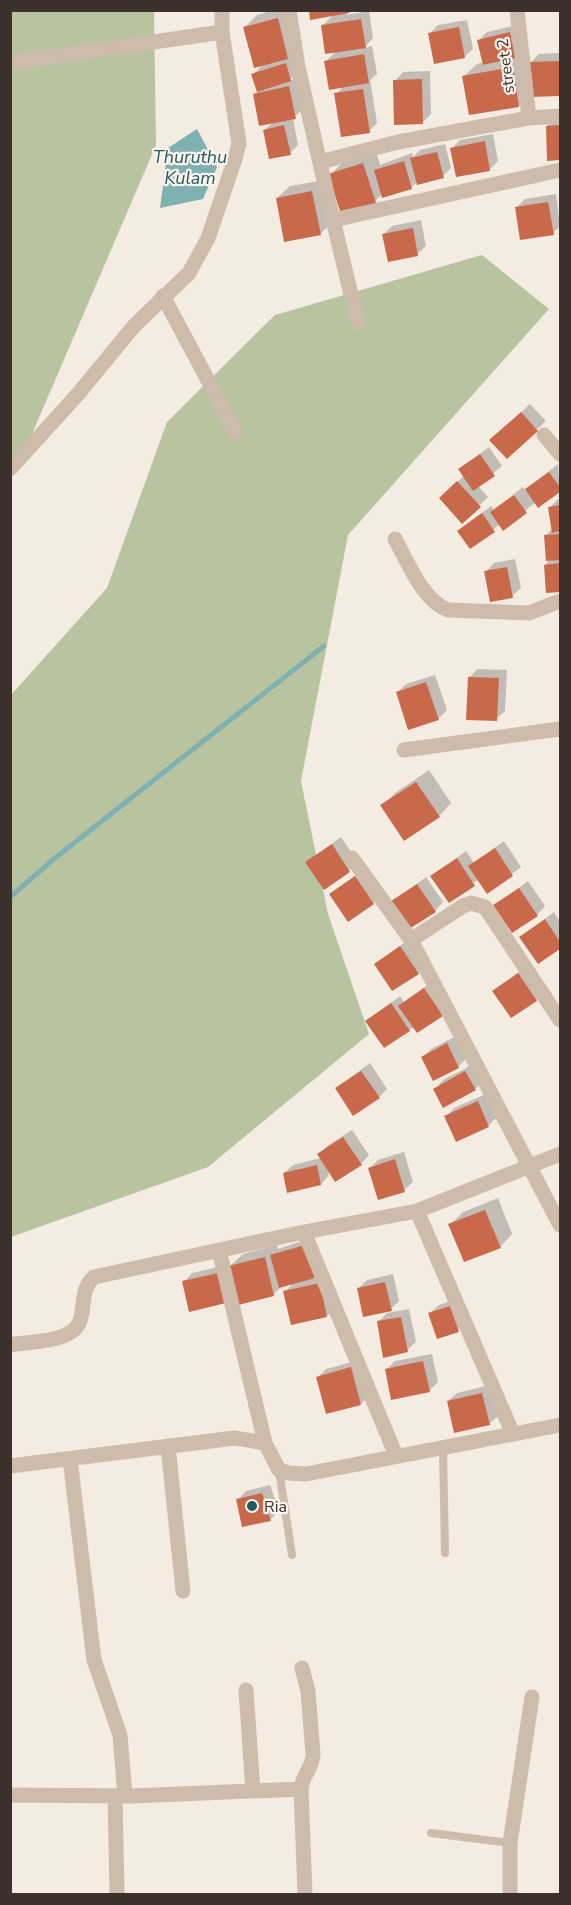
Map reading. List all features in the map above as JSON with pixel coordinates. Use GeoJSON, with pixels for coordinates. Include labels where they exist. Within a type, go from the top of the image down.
{"type":"FeatureCollection","features":[{"type":"Feature","properties":{"kind":"street"},"geometry":{"type":"LineString","coordinates":[[10,469],[134,326],[189,273],[200,258],[235,159],[238,143],[222,32],[222,10]]}},
{"type":"Feature","properties":{"kind":"street"},"geometry":{"type":"LineString","coordinates":[[289,10],[298,67],[358,323]]}},
{"type":"Feature","properties":{"kind":"street","name":"street 2"},"geometry":{"type":"LineString","coordinates":[[517,10],[529,117]]}},
{"type":"Feature","properties":{"kind":"street"},"geometry":{"type":"LineString","coordinates":[[10,63],[222,32]]}},
{"type":"Feature","properties":{"kind":"street"},"geometry":{"type":"LineString","coordinates":[[320,162],[398,142],[529,117],[561,116]]}},
{"type":"Feature","properties":{"kind":"street"},"geometry":{"type":"LineString","coordinates":[[333,220],[561,170]]}},
{"type":"Feature","properties":{"kind":"street"},"geometry":{"type":"LineString","coordinates":[[163,296],[235,430]]}},
{"type":"Feature","properties":{"kind":"street"},"geometry":{"type":"LineString","coordinates":[[543,435],[561,454]]}},
{"type":"Feature","properties":{"kind":"street"},"geometry":{"type":"LineString","coordinates":[[395,539],[428,595],[438,606],[448,610],[529,612],[561,601]]}},
{"type":"Feature","properties":{"kind":"street"},"geometry":{"type":"LineString","coordinates":[[404,750],[561,729]]}},
{"type":"Feature","properties":{"kind":"street"},"geometry":{"type":"LineString","coordinates":[[352,858],[411,940],[532,1166],[561,1225]]}},
{"type":"Feature","properties":{"kind":"street"},"geometry":{"type":"LineString","coordinates":[[411,940],[463,906],[471,903],[485,907],[561,1020]]}},
{"type":"Feature","properties":{"kind":"street"},"geometry":{"type":"LineString","coordinates":[[10,1345],[64,1336],[74,1331],[81,1320],[83,1292],[87,1283],[94,1277],[304,1232],[417,1211],[561,1154]]}},
{"type":"Feature","properties":{"kind":"street"},"geometry":{"type":"LineString","coordinates":[[417,1211],[513,1434]]}},
{"type":"Feature","properties":{"kind":"street"},"geometry":{"type":"LineString","coordinates":[[304,1232],[396,1456]]}},
{"type":"Feature","properties":{"kind":"street"},"geometry":{"type":"LineString","coordinates":[[219,1250],[265,1443],[279,1470],[306,1474],[561,1425]]}},
{"type":"Feature","properties":{"kind":"street"},"geometry":{"type":"LineString","coordinates":[[10,1466],[235,1438],[265,1443]]}},
{"type":"Feature","properties":{"kind":"street"},"geometry":{"type":"LineString","coordinates":[[168,1446],[183,1591]]}},
{"type":"Feature","properties":{"kind":"street"},"geometry":{"type":"LineString","coordinates":[[70,1459],[94,1660],[120,1735],[117,1894]]}},
{"type":"Feature","properties":{"kind":"street"},"geometry":{"type":"LineString","coordinates":[[302,1668],[308,1691],[313,1754],[313,1763],[304,1777],[301,1789],[305,1894]]}},
{"type":"Feature","properties":{"kind":"street"},"geometry":{"type":"LineString","coordinates":[[246,1690],[254,1791]]}},
{"type":"Feature","properties":{"kind":"street"},"geometry":{"type":"LineString","coordinates":[[510,1894],[510,1843],[532,1697]]}},
{"type":"Feature","properties":{"kind":"street"},"geometry":{"type":"LineString","coordinates":[[10,1795],[120,1796],[301,1789]]}},
{"type":"Feature","properties":{"kind":"lane"},"geometry":{"type":"LineString","coordinates":[[443,1447],[445,1553]]}},
{"type":"Feature","properties":{"kind":"lane"},"geometry":{"type":"LineString","coordinates":[[279,1470],[292,1556]]}},
{"type":"Feature","properties":{"kind":"lane"},"geometry":{"type":"LineString","coordinates":[[431,1833],[510,1843]]}},
{"type":"Feature","properties":{"kind":"green space"},"geometry":{"type":"Polygon","coordinates":[[[11,11],[154,11],[156,145],[20,462],[11,473],[11,11]]]}},
{"type":"Feature","properties":{"kind":"green space"},"geometry":{"type":"Polygon","coordinates":[[[482,255],[549,309],[348,535],[301,781],[328,914],[369,1034],[208,1167],[11,1237],[10,696],[107,588],[167,422],[275,315],[482,255]]]}},
{"type":"Feature","properties":{"kind":"water","name":"Thuruthu Kulam"},"geometry":{"type":"Polygon","coordinates":[[[197,129],[217,167],[203,199],[160,208],[168,148],[197,129]]]}},
{"type":"Feature","properties":{"kind":"building"},"geometry":{"type":"Polygon","coordinates":[[[309,10],[349,10],[349,13],[310,20],[309,10]]]}},
{"type":"Feature","properties":{"kind":"building"},"geometry":{"type":"Polygon","coordinates":[[[278,18],[288,59],[254,68],[243,27],[278,18]]]}},
{"type":"Feature","properties":{"kind":"building"},"geometry":{"type":"Polygon","coordinates":[[[361,19],[366,48],[325,54],[321,25],[361,19]]]}},
{"type":"Feature","properties":{"kind":"building"},"geometry":{"type":"Polygon","coordinates":[[[459,27],[465,58],[434,64],[428,33],[459,27]]]}},
{"type":"Feature","properties":{"kind":"building"},"geometry":{"type":"Polygon","coordinates":[[[510,32],[515,58],[483,65],[477,40],[510,32]]]}},
{"type":"Feature","properties":{"kind":"building"},"geometry":{"type":"Polygon","coordinates":[[[364,54],[369,83],[329,90],[324,61],[364,54]]]}},
{"type":"Feature","properties":{"kind":"building"},"geometry":{"type":"Polygon","coordinates":[[[560,61],[560,96],[530,97],[529,62],[560,61]]]}},
{"type":"Feature","properties":{"kind":"building"},"geometry":{"type":"Polygon","coordinates":[[[286,63],[291,81],[257,92],[251,74],[286,63]]]}},
{"type":"Feature","properties":{"kind":"building"},"geometry":{"type":"Polygon","coordinates":[[[513,67],[519,107],[469,115],[462,76],[513,67]]]}},
{"type":"Feature","properties":{"kind":"building"},"geometry":{"type":"Polygon","coordinates":[[[422,79],[423,124],[394,125],[393,80],[422,79]]]}},
{"type":"Feature","properties":{"kind":"building"},"geometry":{"type":"Polygon","coordinates":[[[289,86],[296,119],[259,126],[253,94],[289,86]]]}},
{"type":"Feature","properties":{"kind":"building"},"geometry":{"type":"Polygon","coordinates":[[[363,89],[370,133],[341,137],[334,93],[363,89]]]}},
{"type":"Feature","properties":{"kind":"building"},"geometry":{"type":"Polygon","coordinates":[[[284,125],[291,155],[269,159],[263,130],[284,125]]]}},
{"type":"Feature","properties":{"kind":"building"},"geometry":{"type":"Polygon","coordinates":[[[560,125],[560,160],[547,161],[546,126],[560,125]]]}},
{"type":"Feature","properties":{"kind":"building"},"geometry":{"type":"Polygon","coordinates":[[[485,141],[490,171],[456,177],[450,148],[485,141]]]}},
{"type":"Feature","properties":{"kind":"building"},"geometry":{"type":"Polygon","coordinates":[[[437,152],[444,178],[417,185],[410,158],[437,152]]]}},
{"type":"Feature","properties":{"kind":"building"},"geometry":{"type":"Polygon","coordinates":[[[404,161],[412,189],[382,198],[374,170],[404,161]]]}},
{"type":"Feature","properties":{"kind":"building"},"geometry":{"type":"Polygon","coordinates":[[[363,163],[376,203],[341,214],[328,174],[363,163]]]}},
{"type":"Feature","properties":{"kind":"building"},"geometry":{"type":"Polygon","coordinates":[[[312,191],[321,235],[284,242],[276,198],[312,191]]]}},
{"type":"Feature","properties":{"kind":"building"},"geometry":{"type":"Polygon","coordinates":[[[548,202],[554,235],[520,240],[515,207],[548,202]]]}},
{"type":"Feature","properties":{"kind":"building"},"geometry":{"type":"Polygon","coordinates":[[[413,228],[418,256],[388,262],[382,234],[413,228]]]}},
{"type":"Feature","properties":{"kind":"building"},"geometry":{"type":"Polygon","coordinates":[[[521,412],[538,431],[507,459],[489,440],[521,412]]]}},
{"type":"Feature","properties":{"kind":"building"},"geometry":{"type":"Polygon","coordinates":[[[480,454],[495,476],[473,491],[458,469],[480,454]]]}},
{"type":"Feature","properties":{"kind":"building"},"geometry":{"type":"Polygon","coordinates":[[[549,472],[560,487],[560,492],[538,508],[525,489],[549,472]]]}},
{"type":"Feature","properties":{"kind":"building"},"geometry":{"type":"Polygon","coordinates":[[[457,481],[481,507],[462,524],[439,498],[457,481]]]}},
{"type":"Feature","properties":{"kind":"building"},"geometry":{"type":"Polygon","coordinates":[[[514,495],[527,513],[503,531],[490,512],[514,495]]]}},
{"type":"Feature","properties":{"kind":"building"},"geometry":{"type":"Polygon","coordinates":[[[560,505],[560,531],[552,533],[548,507],[560,505]]]}},
{"type":"Feature","properties":{"kind":"building"},"geometry":{"type":"Polygon","coordinates":[[[482,513],[495,532],[470,549],[457,531],[482,513]]]}},
{"type":"Feature","properties":{"kind":"building"},"geometry":{"type":"Polygon","coordinates":[[[560,534],[560,560],[546,561],[544,535],[560,534]]]}},
{"type":"Feature","properties":{"kind":"building"},"geometry":{"type":"Polygon","coordinates":[[[560,563],[560,592],[546,593],[544,565],[560,563]]]}},
{"type":"Feature","properties":{"kind":"building"},"geometry":{"type":"Polygon","coordinates":[[[507,567],[513,598],[490,602],[484,571],[507,567]]]}},
{"type":"Feature","properties":{"kind":"building"},"geometry":{"type":"Polygon","coordinates":[[[468,677],[499,678],[497,721],[466,720],[468,677]]]}},
{"type":"Feature","properties":{"kind":"building"},"geometry":{"type":"Polygon","coordinates":[[[426,682],[439,720],[408,730],[396,692],[426,682]]]}},
{"type":"Feature","properties":{"kind":"building"},"geometry":{"type":"Polygon","coordinates":[[[416,782],[440,817],[404,841],[380,805],[416,782]]]}},
{"type":"Feature","properties":{"kind":"building"},"geometry":{"type":"Polygon","coordinates":[[[332,844],[350,872],[324,890],[305,862],[332,844]]]}},
{"type":"Feature","properties":{"kind":"building"},"geometry":{"type":"Polygon","coordinates":[[[495,848],[513,876],[487,894],[468,866],[495,848]]]}},
{"type":"Feature","properties":{"kind":"building"},"geometry":{"type":"Polygon","coordinates":[[[457,858],[475,886],[449,903],[430,876],[457,858]]]}},
{"type":"Feature","properties":{"kind":"building"},"geometry":{"type":"Polygon","coordinates":[[[355,876],[374,904],[348,922],[329,894],[355,876]]]}},
{"type":"Feature","properties":{"kind":"building"},"geometry":{"type":"Polygon","coordinates":[[[417,884],[436,912],[409,929],[391,901],[417,884]]]}},
{"type":"Feature","properties":{"kind":"building"},"geometry":{"type":"Polygon","coordinates":[[[519,888],[538,916],[512,933],[493,905],[519,888]]]}},
{"type":"Feature","properties":{"kind":"building"},"geometry":{"type":"Polygon","coordinates":[[[545,919],[560,942],[560,949],[538,964],[519,937],[545,919]]]}},
{"type":"Feature","properties":{"kind":"building"},"geometry":{"type":"Polygon","coordinates":[[[400,946],[419,974],[392,991],[374,964],[400,946]]]}},
{"type":"Feature","properties":{"kind":"building"},"geometry":{"type":"Polygon","coordinates":[[[518,973],[537,1001],[511,1018],[492,991],[518,973]]]}},
{"type":"Feature","properties":{"kind":"building"},"geometry":{"type":"Polygon","coordinates":[[[424,988],[443,1016],[417,1033],[398,1006],[424,988]]]}},
{"type":"Feature","properties":{"kind":"building"},"geometry":{"type":"Polygon","coordinates":[[[391,1003],[410,1031],[384,1048],[365,1021],[391,1003]]]}},
{"type":"Feature","properties":{"kind":"building"},"geometry":{"type":"Polygon","coordinates":[[[447,1043],[459,1068],[433,1081],[421,1057],[447,1043]]]}},
{"type":"Feature","properties":{"kind":"building"},"geometry":{"type":"Polygon","coordinates":[[[361,1071],[380,1098],[353,1116],[335,1088],[361,1071]]]}},
{"type":"Feature","properties":{"kind":"building"},"geometry":{"type":"Polygon","coordinates":[[[465,1071],[476,1090],[443,1108],[433,1089],[465,1071]]]}},
{"type":"Feature","properties":{"kind":"building"},"geometry":{"type":"Polygon","coordinates":[[[478,1101],[489,1127],[456,1142],[444,1116],[478,1101]]]}},
{"type":"Feature","properties":{"kind":"building"},"geometry":{"type":"Polygon","coordinates":[[[343,1137],[362,1165],[335,1182],[317,1154],[343,1137]]]}},
{"type":"Feature","properties":{"kind":"building"},"geometry":{"type":"Polygon","coordinates":[[[395,1159],[405,1192],[378,1200],[368,1168],[395,1159]]]}},
{"type":"Feature","properties":{"kind":"building"},"geometry":{"type":"Polygon","coordinates":[[[317,1165],[321,1185],[287,1193],[283,1173],[317,1165]]]}},
{"type":"Feature","properties":{"kind":"building"},"geometry":{"type":"Polygon","coordinates":[[[485,1210],[501,1248],[464,1262],[448,1224],[485,1210]]]}},
{"type":"Feature","properties":{"kind":"building"},"geometry":{"type":"Polygon","coordinates":[[[305,1245],[315,1278],[279,1288],[270,1255],[305,1245]]]}},
{"type":"Feature","properties":{"kind":"building"},"geometry":{"type":"Polygon","coordinates":[[[265,1257],[274,1296],[238,1305],[228,1266],[265,1257]]]}},
{"type":"Feature","properties":{"kind":"building"},"geometry":{"type":"Polygon","coordinates":[[[219,1273],[226,1303],[189,1312],[182,1281],[219,1273]]]}},
{"type":"Feature","properties":{"kind":"building"},"geometry":{"type":"Polygon","coordinates":[[[385,1282],[392,1311],[363,1317],[357,1288],[385,1282]]]}},
{"type":"Feature","properties":{"kind":"building"},"geometry":{"type":"Polygon","coordinates":[[[320,1283],[327,1317],[291,1325],[283,1291],[320,1283]]]}},
{"type":"Feature","properties":{"kind":"building"},"geometry":{"type":"Polygon","coordinates":[[[450,1306],[459,1332],[437,1339],[428,1313],[450,1306]]]}},
{"type":"Feature","properties":{"kind":"building"},"geometry":{"type":"Polygon","coordinates":[[[401,1317],[408,1352],[383,1358],[377,1321],[401,1317]]]}},
{"type":"Feature","properties":{"kind":"building"},"geometry":{"type":"Polygon","coordinates":[[[423,1361],[430,1392],[391,1400],[385,1369],[423,1361]]]}},
{"type":"Feature","properties":{"kind":"building"},"geometry":{"type":"Polygon","coordinates":[[[351,1367],[361,1405],[326,1414],[316,1377],[351,1367]]]}},
{"type":"Feature","properties":{"kind":"building"},"geometry":{"type":"Polygon","coordinates":[[[482,1393],[490,1425],[454,1433],[447,1401],[482,1393]]]}},
{"type":"Feature","properties":{"kind":"building","name":"Ria"},"geometry":{"type":"Polygon","coordinates":[[[262,1493],[271,1521],[242,1527],[236,1499],[262,1493]]]}},
{"type":"Feature","properties":{"kind":"waterway"},"geometry":{"type":"LineString","coordinates":[[10,897],[55,858],[324,646]]}},
{"type":"Feature","properties":{"kind":"place","name":"Ria"},"geometry":{"type":"Point","coordinates":[252,1506]}}]}
